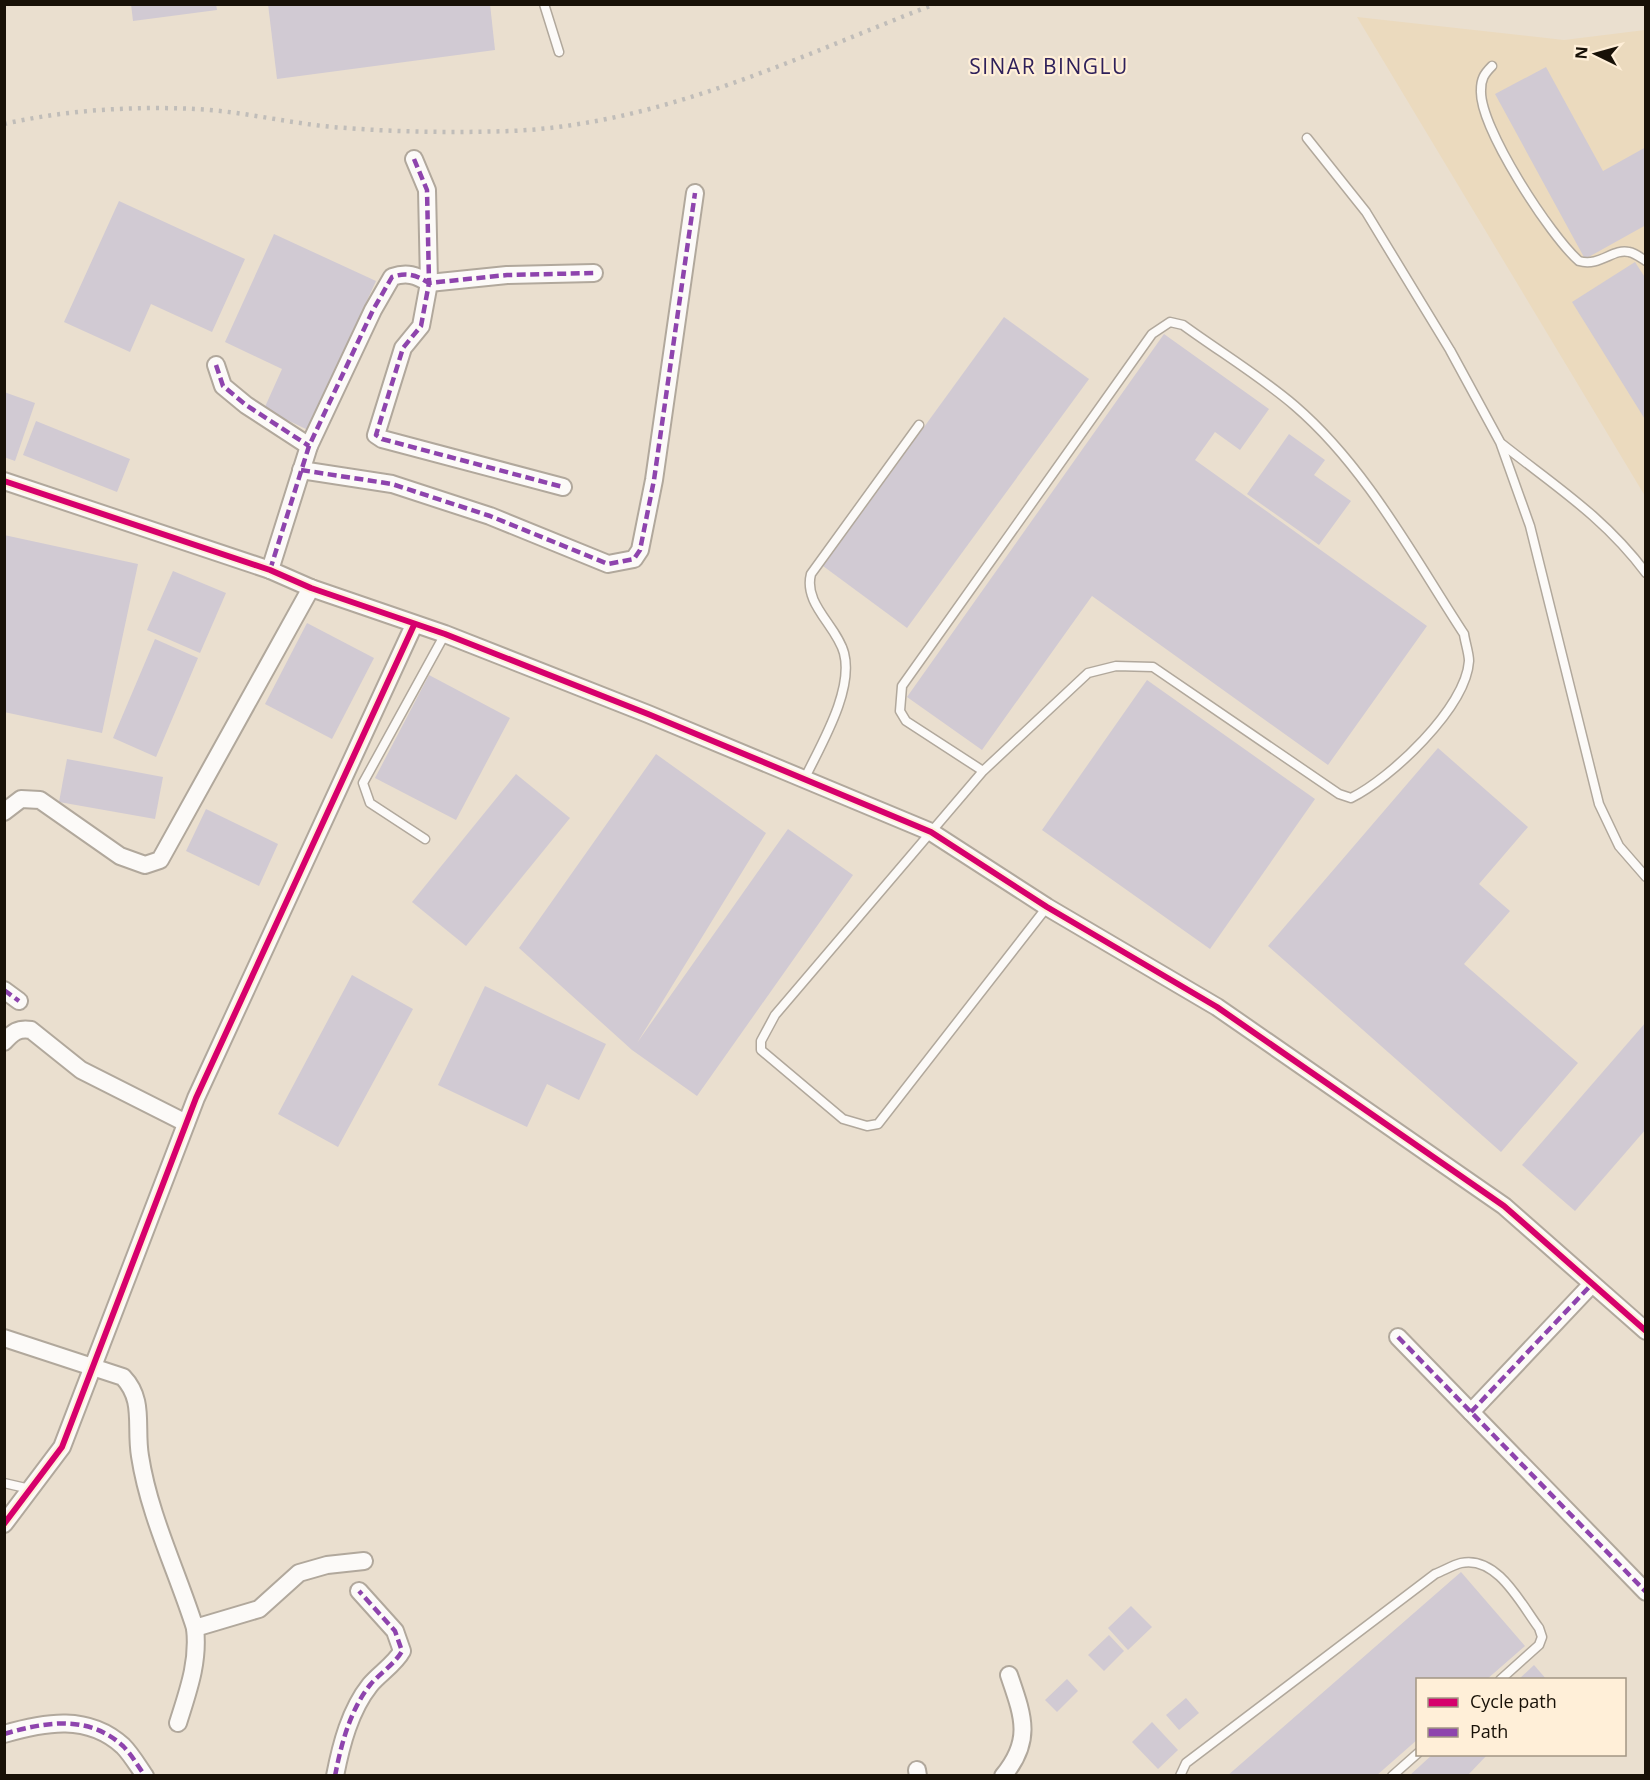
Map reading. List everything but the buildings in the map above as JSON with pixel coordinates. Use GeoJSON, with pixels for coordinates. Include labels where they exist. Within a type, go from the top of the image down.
{"type":"FeatureCollection","features":[{"type":"Feature","properties":{"kind":"street"},"geometry":{"type":"LineString","coordinates":[[414,159],[427,190],[429,283],[421,326],[403,348],[376,435],[382,439],[563,487]]}},
{"type":"Feature","properties":{"kind":"street"},"geometry":{"type":"LineString","coordinates":[[301,470],[392,484],[490,516],[608,564],[634,559],[640,550],[654,480],[695,193]]}},
{"type":"Feature","properties":{"kind":"street"},"geometry":{"type":"LineString","coordinates":[[270,570],[309,446],[385,286],[392,277],[403,274],[420,276],[429,283],[507,274],[594,273]]}},
{"type":"Feature","properties":{"kind":"street"},"geometry":{"type":"LineString","coordinates":[[216,364],[224,386],[309,446]]}},
{"type":"Feature","properties":{"kind":"street"},"geometry":{"type":"LineString","coordinates":[[4,481],[270,570],[311,588],[414,625],[446,634],[648,714],[931,832],[1047,907],[1217,1007],[1504,1206],[1646,1331]]}},
{"type":"Feature","properties":{"kind":"street"},"geometry":{"type":"LineString","coordinates":[[4,812],[21,799],[40,800],[120,856],[145,865],[160,860],[311,588]]}},
{"type":"Feature","properties":{"kind":"street"},"geometry":{"type":"LineString","coordinates":[[4,1524],[62,1447],[186,1123],[414,625]]}},
{"type":"Feature","properties":{"kind":"street"},"geometry":{"type":"LineString","coordinates":[[4,990],[19,1001]]}},
{"type":"Feature","properties":{"kind":"street"},"geometry":{"type":"LineString","coordinates":[[4,1042],[15,1031],[31,1030],[81,1070],[186,1123]]}},
{"type":"Feature","properties":{"kind":"street"},"geometry":{"type":"LineString","coordinates":[[1471,1412],[1592,1284]]}},
{"type":"Feature","properties":{"kind":"street"},"geometry":{"type":"LineString","coordinates":[[1398,1337],[1646,1592]]}},
{"type":"Feature","properties":{"kind":"street"},"geometry":{"type":"LineString","coordinates":[[4,1338],[123,1377],[135,1389],[140,1456],[158,1524],[195,1628],[197,1641],[192,1685],[178,1723]]}},
{"type":"Feature","properties":{"kind":"street"},"geometry":{"type":"LineString","coordinates":[[195,1628],[258,1609],[299,1573],[327,1565],[364,1561]]}},
{"type":"Feature","properties":{"kind":"street"},"geometry":{"type":"LineString","coordinates":[[335,1776],[342,1741],[357,1706],[369,1687],[402,1651],[395,1631],[359,1591]]}},
{"type":"Feature","properties":{"kind":"street"},"geometry":{"type":"LineString","coordinates":[[1003,1776],[1021,1749],[1023,1721],[1009,1675]]}},
{"type":"Feature","properties":{"kind":"street"},"geometry":{"type":"LineString","coordinates":[[4,1734],[38,1724],[76,1723],[100,1730],[123,1746],[145,1776]]}},
{"type":"Feature","properties":{"kind":"lane"},"geometry":{"type":"LineString","coordinates":[[544,4],[559,52]]}},
{"type":"Feature","properties":{"kind":"lane"},"geometry":{"type":"LineString","coordinates":[[1492,66],[1483,74],[1480,92],[1485,110],[1500,147],[1564,246],[1579,261],[1588,263],[1624,252],[1631,252],[1646,261]]}},
{"type":"Feature","properties":{"kind":"lane"},"geometry":{"type":"LineString","coordinates":[[1307,138],[1366,212],[1450,350],[1500,442],[1530,526],[1599,804],[1618,846],[1646,877]]}},
{"type":"Feature","properties":{"kind":"lane"},"geometry":{"type":"LineString","coordinates":[[984,771],[906,722],[900,711],[902,686],[1152,334],[1170,322],[1183,325],[1295,406],[1331,444],[1364,483],[1464,634],[1469,661],[1462,684],[1443,717],[1409,755],[1369,789],[1351,798],[1339,794],[1153,667],[1116,666],[1088,673],[984,771],[931,832],[775,1015],[761,1041],[761,1050],[843,1119],[867,1125],[878,1124],[1047,907]]}},
{"type":"Feature","properties":{"kind":"lane"},"geometry":{"type":"LineString","coordinates":[[804,780],[837,710],[844,680],[844,654],[832,626],[813,598],[809,582],[811,574],[919,425]]}},
{"type":"Feature","properties":{"kind":"lane"},"geometry":{"type":"LineString","coordinates":[[1500,442],[1589,510],[1630,552],[1646,573]]}},
{"type":"Feature","properties":{"kind":"lane"},"geometry":{"type":"LineString","coordinates":[[425,839],[370,803],[363,783],[446,634]]}},
{"type":"Feature","properties":{"kind":"lane"},"geometry":{"type":"LineString","coordinates":[[4,1483],[30,1489]]}},
{"type":"Feature","properties":{"kind":"lane"},"geometry":{"type":"LineString","coordinates":[[1180,1776],[1186,1763],[1435,1574],[1462,1563],[1479,1564],[1495,1570],[1539,1628],[1542,1637],[1539,1645],[1502,1678]]}},
{"type":"Feature","properties":{"kind":"lane"},"geometry":{"type":"LineString","coordinates":[[1392,1776],[1416,1755]]}},
{"type":"Feature","properties":{"kind":"shaded area"},"geometry":{"type":"Polygon","coordinates":[[[1357,17],[1564,40],[1645,30],[1645,496],[1357,17]]]}},
{"type":"Feature","properties":{"kind":"railway"},"geometry":{"type":"LineString","coordinates":[[4,124],[75,112],[171,108],[212,110],[355,129],[444,132],[510,131],[566,126],[620,116],[727,85],[935,4]]}},
{"type":"Feature","properties":{"kind":"marked path"},"geometry":{"type":"LineString","coordinates":[[414,159],[427,190],[429,283],[421,326],[403,348],[376,435],[382,439],[563,487]]}},
{"type":"Feature","properties":{"kind":"marked path"},"geometry":{"type":"LineString","coordinates":[[301,470],[392,484],[490,516],[608,564],[634,559],[640,550],[654,480],[695,193]]}},
{"type":"Feature","properties":{"kind":"marked path"},"geometry":{"type":"LineString","coordinates":[[270,570],[309,446],[373,310],[392,277],[411,275],[429,283],[507,275],[594,273]]}},
{"type":"Feature","properties":{"kind":"marked path"},"geometry":{"type":"LineString","coordinates":[[216,365],[223,386],[246,405],[309,446]]}},
{"type":"Feature","properties":{"kind":"marked path"},"geometry":{"type":"LineString","coordinates":[[4,990],[19,1001]]}},
{"type":"Feature","properties":{"kind":"marked path"},"geometry":{"type":"LineString","coordinates":[[1471,1412],[1592,1284]]}},
{"type":"Feature","properties":{"kind":"marked path"},"geometry":{"type":"LineString","coordinates":[[1398,1337],[1646,1592]]}},
{"type":"Feature","properties":{"kind":"marked path"},"geometry":{"type":"LineString","coordinates":[[335,1776],[343,1740],[357,1705],[370,1685],[402,1651],[395,1631],[359,1591]]}},
{"type":"Feature","properties":{"kind":"marked path"},"geometry":{"type":"LineString","coordinates":[[4,1734],[50,1724],[81,1725],[95,1729],[110,1736],[123,1746],[145,1776]]}},
{"type":"Feature","properties":{"kind":"cycle path"},"geometry":{"type":"LineString","coordinates":[[4,481],[270,570],[311,588],[445,634],[648,714],[931,832],[1047,907],[1217,1007],[1504,1206],[1646,1331]]}},
{"type":"Feature","properties":{"kind":"cycle path"},"geometry":{"type":"LineString","coordinates":[[4,1524],[62,1447],[196,1098],[414,625]]}},
{"type":"Feature","properties":{"kind":"district","name":"SINAR BINGLU"},"geometry":{"type":"Point","coordinates":[1049,66]}}]}
